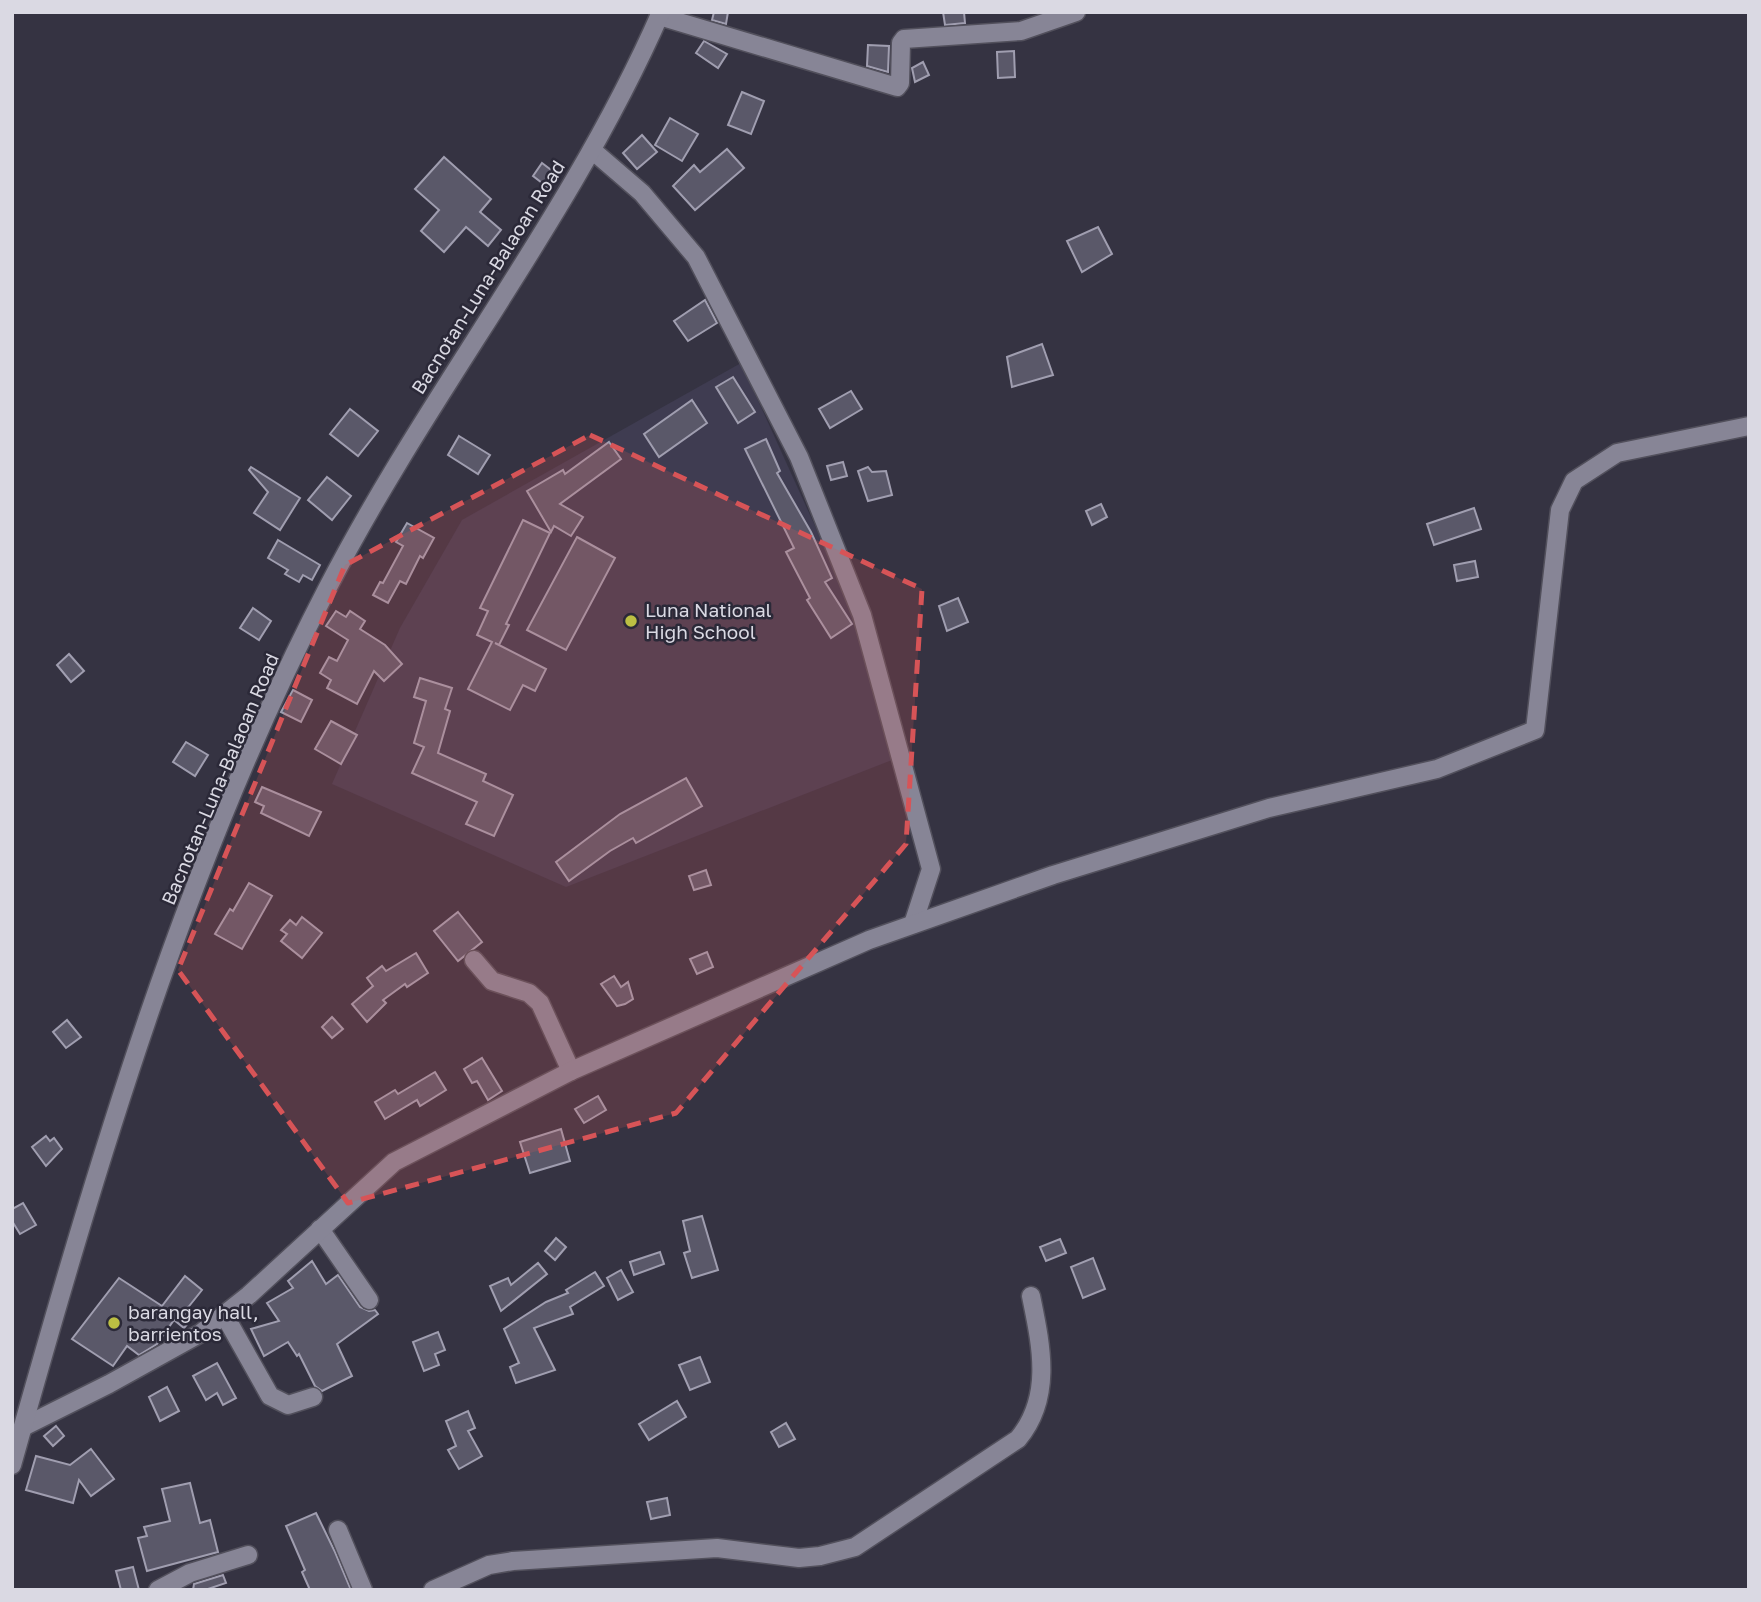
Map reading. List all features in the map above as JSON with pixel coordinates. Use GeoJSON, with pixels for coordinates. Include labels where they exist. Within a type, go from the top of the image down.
{"type":"FeatureCollection","features":[{"type":"Feature","properties":{"kind":"street"},"geometry":{"type":"LineString","coordinates":[[660,14],[897,87],[900,83],[901,43],[904,39],[1021,31],[1076,12]]}},
{"type":"Feature","properties":{"kind":"street","name":"Bacnotan-Luna-Balaoan Road"},"geometry":{"type":"LineString","coordinates":[[12,1465],[116,1110],[151,1006],[272,700],[328,585],[416,434],[592,150],[627,88],[660,14]]}},
{"type":"Feature","properties":{"kind":"street"},"geometry":{"type":"LineString","coordinates":[[592,150],[642,193],[696,257],[768,391],[799,457],[862,615],[931,869],[913,924]]}},
{"type":"Feature","properties":{"kind":"street"},"geometry":{"type":"LineString","coordinates":[[23,1427],[109,1384],[201,1333],[225,1316],[394,1162],[571,1071],[869,940],[913,924],[1053,875],[1269,808],[1437,769],[1535,730],[1560,510],[1574,481],[1617,453],[1749,426]]}},
{"type":"Feature","properties":{"kind":"street"},"geometry":{"type":"LineString","coordinates":[[474,960],[492,981],[535,997],[571,1071]]}},
{"type":"Feature","properties":{"kind":"street"},"geometry":{"type":"LineString","coordinates":[[320,1229],[369,1300]]}},
{"type":"Feature","properties":{"kind":"street"},"geometry":{"type":"LineString","coordinates":[[433,1590],[489,1565],[513,1561],[717,1548],[799,1558],[855,1547],[1018,1439],[1027,1428],[1035,1415],[1041,1388],[1042,1348],[1031,1296]]}},
{"type":"Feature","properties":{"kind":"street"},"geometry":{"type":"LineString","coordinates":[[225,1316],[270,1396],[288,1405],[313,1397]]}},
{"type":"Feature","properties":{"kind":"street"},"geometry":{"type":"LineString","coordinates":[[338,1530],[363,1590]]}},
{"type":"Feature","properties":{"kind":"street"},"geometry":{"type":"LineString","coordinates":[[158,1590],[190,1573],[248,1555]]}},
{"type":"Feature","properties":{"kind":"highlighted area"},"geometry":{"type":"Polygon","coordinates":[[[590,435],[922,589],[906,844],[676,1113],[348,1203],[178,970],[345,565],[590,435]]]}},
{"type":"Feature","properties":{"kind":"shaded area","name":"Luna National High School"},"geometry":{"type":"Polygon","coordinates":[[[741,363],[855,614],[892,760],[566,887],[332,784],[400,628],[462,520],[741,363]]]}},
{"type":"Feature","properties":{"kind":"building"},"geometry":{"type":"Polygon","coordinates":[[[714,12],[728,12],[726,24],[712,20],[714,12]]]}},
{"type":"Feature","properties":{"kind":"building"},"geometry":{"type":"Polygon","coordinates":[[[943,12],[964,12],[965,23],[945,25],[943,12]]]}},
{"type":"Feature","properties":{"kind":"building"},"geometry":{"type":"Polygon","coordinates":[[[704,41],[727,54],[718,68],[696,53],[704,41]]]}},
{"type":"Feature","properties":{"kind":"building"},"geometry":{"type":"Polygon","coordinates":[[[868,45],[889,46],[888,72],[867,66],[868,45]]]}},
{"type":"Feature","properties":{"kind":"building"},"geometry":{"type":"Polygon","coordinates":[[[1014,51],[1015,77],[998,78],[997,52],[1014,51]]]}},
{"type":"Feature","properties":{"kind":"building"},"geometry":{"type":"Polygon","coordinates":[[[923,62],[929,75],[915,82],[912,68],[923,62]]]}},
{"type":"Feature","properties":{"kind":"building"},"geometry":{"type":"Polygon","coordinates":[[[742,92],[764,101],[751,134],[728,125],[742,92]]]}},
{"type":"Feature","properties":{"kind":"building"},"geometry":{"type":"Polygon","coordinates":[[[670,118],[698,134],[682,161],[655,145],[670,118]]]}},
{"type":"Feature","properties":{"kind":"building"},"geometry":{"type":"Polygon","coordinates":[[[642,135],[657,152],[637,169],[623,153],[642,135]]]}},
{"type":"Feature","properties":{"kind":"building"},"geometry":{"type":"Polygon","coordinates":[[[727,149],[744,168],[695,210],[673,186],[694,165],[700,172],[727,149]]]}},
{"type":"Feature","properties":{"kind":"building"},"geometry":{"type":"Polygon","coordinates":[[[444,157],[491,199],[480,212],[501,230],[488,246],[466,227],[444,252],[421,231],[439,210],[415,189],[444,157]]]}},
{"type":"Feature","properties":{"kind":"building"},"geometry":{"type":"Polygon","coordinates":[[[542,163],[559,176],[550,189],[533,176],[542,163]]]}},
{"type":"Feature","properties":{"kind":"building"},"geometry":{"type":"Polygon","coordinates":[[[1098,227],[1112,254],[1082,272],[1067,241],[1098,227]]]}},
{"type":"Feature","properties":{"kind":"building"},"geometry":{"type":"Polygon","coordinates":[[[705,300],[717,323],[688,341],[674,321],[705,300]]]}},
{"type":"Feature","properties":{"kind":"building"},"geometry":{"type":"Polygon","coordinates":[[[1042,344],[1053,375],[1012,387],[1007,357],[1042,344]]]}},
{"type":"Feature","properties":{"kind":"building"},"geometry":{"type":"Polygon","coordinates":[[[733,377],[755,412],[738,423],[716,387],[733,377]]]}},
{"type":"Feature","properties":{"kind":"building"},"geometry":{"type":"Polygon","coordinates":[[[851,391],[862,409],[830,428],[819,409],[851,391]]]}},
{"type":"Feature","properties":{"kind":"building"},"geometry":{"type":"Polygon","coordinates":[[[692,400],[707,423],[659,457],[644,434],[692,400]]]}},
{"type":"Feature","properties":{"kind":"building"},"geometry":{"type":"Polygon","coordinates":[[[350,409],[378,431],[358,456],[330,434],[350,409]]]}},
{"type":"Feature","properties":{"kind":"building"},"geometry":{"type":"Polygon","coordinates":[[[459,436],[490,455],[478,474],[448,455],[459,436]]]}},
{"type":"Feature","properties":{"kind":"building"},"geometry":{"type":"Polygon","coordinates":[[[766,439],[780,471],[777,473],[811,532],[832,578],[825,582],[852,624],[831,638],[807,600],[810,598],[786,552],[794,548],[745,449],[766,439]]]}},
{"type":"Feature","properties":{"kind":"building"},"geometry":{"type":"Polygon","coordinates":[[[609,442],[621,459],[560,504],[583,517],[571,536],[554,526],[551,532],[527,491],[563,470],[565,474],[609,442]]]}},
{"type":"Feature","properties":{"kind":"building"},"geometry":{"type":"Polygon","coordinates":[[[843,462],[847,476],[831,480],[827,466],[843,462]]]}},
{"type":"Feature","properties":{"kind":"building"},"geometry":{"type":"Polygon","coordinates":[[[251,467],[300,498],[280,530],[254,513],[268,492],[249,470],[251,467]]]}},
{"type":"Feature","properties":{"kind":"building"},"geometry":{"type":"Polygon","coordinates":[[[868,467],[872,472],[886,471],[892,495],[868,501],[858,471],[868,467]]]}},
{"type":"Feature","properties":{"kind":"building"},"geometry":{"type":"Polygon","coordinates":[[[327,477],[351,496],[332,520],[308,500],[327,477]]]}},
{"type":"Feature","properties":{"kind":"building"},"geometry":{"type":"Polygon","coordinates":[[[1101,504],[1107,517],[1092,525],[1086,511],[1101,504]]]}},
{"type":"Feature","properties":{"kind":"building"},"geometry":{"type":"Polygon","coordinates":[[[1474,508],[1481,529],[1434,545],[1427,524],[1474,508]]]}},
{"type":"Feature","properties":{"kind":"building"},"geometry":{"type":"Polygon","coordinates":[[[523,520],[550,533],[506,624],[509,625],[499,645],[495,643],[546,669],[535,691],[523,685],[510,710],[468,689],[492,642],[477,635],[488,611],[480,608],[523,520]]]}},
{"type":"Feature","properties":{"kind":"building"},"geometry":{"type":"Polygon","coordinates":[[[407,523],[434,538],[423,558],[420,556],[406,584],[400,581],[388,603],[373,595],[380,582],[383,583],[403,546],[396,542],[407,523]]]}},
{"type":"Feature","properties":{"kind":"building"},"geometry":{"type":"Polygon","coordinates":[[[577,537],[615,558],[566,650],[527,630],[577,537]]]}},
{"type":"Feature","properties":{"kind":"building"},"geometry":{"type":"Polygon","coordinates":[[[278,540],[320,565],[312,580],[303,575],[299,582],[285,574],[288,570],[268,558],[278,540]]]}},
{"type":"Feature","properties":{"kind":"building"},"geometry":{"type":"Polygon","coordinates":[[[1475,561],[1478,577],[1457,581],[1454,565],[1475,561]]]}},
{"type":"Feature","properties":{"kind":"building"},"geometry":{"type":"Polygon","coordinates":[[[958,598],[968,622],[947,631],[939,606],[958,598]]]}},
{"type":"Feature","properties":{"kind":"building"},"geometry":{"type":"Polygon","coordinates":[[[253,608],[271,621],[259,640],[240,628],[253,608]]]}},
{"type":"Feature","properties":{"kind":"building"},"geometry":{"type":"Polygon","coordinates":[[[336,611],[346,617],[350,611],[365,621],[360,629],[385,645],[402,664],[384,681],[374,671],[357,704],[327,688],[331,680],[320,673],[329,657],[337,661],[348,640],[326,626],[336,611]]]}},
{"type":"Feature","properties":{"kind":"building"},"geometry":{"type":"Polygon","coordinates":[[[69,654],[84,671],[71,682],[57,665],[69,654]]]}},
{"type":"Feature","properties":{"kind":"building"},"geometry":{"type":"Polygon","coordinates":[[[420,678],[452,688],[445,709],[450,711],[438,753],[486,774],[483,781],[513,795],[494,836],[466,824],[477,802],[412,773],[424,747],[414,743],[426,701],[414,697],[420,678]]]}},
{"type":"Feature","properties":{"kind":"building"},"geometry":{"type":"Polygon","coordinates":[[[293,690],[312,700],[301,722],[281,712],[293,690]]]}},
{"type":"Feature","properties":{"kind":"building"},"geometry":{"type":"Polygon","coordinates":[[[331,721],[357,735],[341,764],[315,749],[331,721]]]}},
{"type":"Feature","properties":{"kind":"building"},"geometry":{"type":"Polygon","coordinates":[[[186,742],[208,755],[195,776],[173,762],[186,742]]]}},
{"type":"Feature","properties":{"kind":"building"},"geometry":{"type":"Polygon","coordinates":[[[686,778],[702,806],[636,843],[633,838],[569,881],[556,862],[620,814],[686,778]]]}},
{"type":"Feature","properties":{"kind":"building"},"geometry":{"type":"Polygon","coordinates":[[[262,787],[321,812],[309,836],[261,813],[264,806],[255,802],[262,787]]]}},
{"type":"Feature","properties":{"kind":"building"},"geometry":{"type":"Polygon","coordinates":[[[706,870],[711,885],[694,890],[689,876],[706,870]]]}},
{"type":"Feature","properties":{"kind":"building"},"geometry":{"type":"Polygon","coordinates":[[[249,883],[272,896],[242,949],[215,934],[230,909],[233,911],[249,883]]]}},
{"type":"Feature","properties":{"kind":"building"},"geometry":{"type":"Polygon","coordinates":[[[458,912],[482,942],[458,961],[434,931],[458,912]]]}},
{"type":"Feature","properties":{"kind":"building"},"geometry":{"type":"Polygon","coordinates":[[[302,917],[322,933],[302,958],[281,941],[287,934],[281,930],[290,920],[296,925],[302,917]]]}},
{"type":"Feature","properties":{"kind":"building"},"geometry":{"type":"Polygon","coordinates":[[[707,952],[713,967],[697,974],[690,959],[707,952]]]}},
{"type":"Feature","properties":{"kind":"building"},"geometry":{"type":"Polygon","coordinates":[[[416,953],[428,973],[407,987],[405,984],[383,1000],[386,1003],[367,1022],[352,1004],[373,986],[367,978],[382,966],[386,971],[416,953]]]}},
{"type":"Feature","properties":{"kind":"building"},"geometry":{"type":"Polygon","coordinates":[[[614,976],[621,987],[628,982],[633,999],[617,1006],[601,984],[614,976]]]}},
{"type":"Feature","properties":{"kind":"building"},"geometry":{"type":"Polygon","coordinates":[[[332,1017],[343,1029],[332,1038],[322,1027],[332,1017]]]}},
{"type":"Feature","properties":{"kind":"building"},"geometry":{"type":"Polygon","coordinates":[[[67,1020],[81,1037],[66,1048],[53,1032],[67,1020]]]}},
{"type":"Feature","properties":{"kind":"building"},"geometry":{"type":"Polygon","coordinates":[[[482,1058],[502,1091],[488,1100],[477,1081],[472,1083],[464,1069],[482,1058]]]}},
{"type":"Feature","properties":{"kind":"building"},"geometry":{"type":"Polygon","coordinates":[[[435,1072],[446,1090],[420,1106],[417,1100],[385,1119],[375,1102],[395,1090],[398,1094],[435,1072]]]}},
{"type":"Feature","properties":{"kind":"building"},"geometry":{"type":"Polygon","coordinates":[[[598,1096],[606,1110],[584,1123],[575,1109],[598,1096]]]}},
{"type":"Feature","properties":{"kind":"building"},"geometry":{"type":"Polygon","coordinates":[[[561,1129],[570,1161],[530,1173],[520,1142],[561,1129]]]}},
{"type":"Feature","properties":{"kind":"building"},"geometry":{"type":"Polygon","coordinates":[[[46,1136],[50,1141],[54,1138],[62,1149],[46,1166],[32,1147],[46,1136]]]}},
{"type":"Feature","properties":{"kind":"building"},"geometry":{"type":"Polygon","coordinates":[[[23,1203],[36,1225],[20,1234],[12,1221],[12,1209],[23,1203]]]}},
{"type":"Feature","properties":{"kind":"building"},"geometry":{"type":"Polygon","coordinates":[[[702,1216],[718,1270],[692,1278],[684,1253],[690,1251],[683,1221],[702,1216]]]}},
{"type":"Feature","properties":{"kind":"building"},"geometry":{"type":"Polygon","coordinates":[[[556,1238],[566,1247],[555,1260],[545,1251],[556,1238]]]}},
{"type":"Feature","properties":{"kind":"building"},"geometry":{"type":"Polygon","coordinates":[[[1060,1239],[1066,1253],[1046,1261],[1040,1247],[1060,1239]]]}},
{"type":"Feature","properties":{"kind":"building"},"geometry":{"type":"Polygon","coordinates":[[[660,1252],[664,1264],[634,1275],[630,1262],[660,1252]]]}},
{"type":"Feature","properties":{"kind":"building"},"geometry":{"type":"Polygon","coordinates":[[[1093,1258],[1105,1289],[1083,1298],[1071,1267],[1093,1258]]]}},
{"type":"Feature","properties":{"kind":"building"},"geometry":{"type":"Polygon","coordinates":[[[312,1261],[326,1284],[338,1275],[360,1307],[369,1311],[375,1310],[378,1314],[337,1344],[352,1376],[322,1391],[315,1386],[299,1354],[297,1356],[288,1342],[264,1356],[251,1329],[279,1321],[267,1303],[293,1288],[288,1281],[312,1261]]]}},
{"type":"Feature","properties":{"kind":"building"},"geometry":{"type":"Polygon","coordinates":[[[538,1263],[547,1274],[501,1311],[490,1286],[508,1278],[511,1285],[538,1263]]]}},
{"type":"Feature","properties":{"kind":"building"},"geometry":{"type":"Polygon","coordinates":[[[621,1270],[633,1292],[618,1300],[607,1278],[621,1270]]]}},
{"type":"Feature","properties":{"kind":"building"},"geometry":{"type":"Polygon","coordinates":[[[595,1272],[604,1286],[570,1307],[573,1314],[534,1328],[555,1370],[516,1383],[510,1367],[519,1363],[504,1329],[546,1302],[568,1293],[566,1290],[595,1272]]]}},
{"type":"Feature","properties":{"kind":"building"},"geometry":{"type":"Polygon","coordinates":[[[185,1276],[202,1290],[186,1310],[194,1316],[184,1328],[174,1320],[157,1344],[139,1355],[127,1346],[113,1366],[72,1339],[119,1278],[162,1306],[185,1276]]]}},
{"type":"Feature","properties":{"kind":"building"},"geometry":{"type":"Polygon","coordinates":[[[438,1332],[445,1350],[435,1354],[439,1365],[424,1371],[413,1342],[438,1332]]]}},
{"type":"Feature","properties":{"kind":"building"},"geometry":{"type":"Polygon","coordinates":[[[700,1357],[710,1382],[690,1390],[679,1365],[700,1357]]]}},
{"type":"Feature","properties":{"kind":"building"},"geometry":{"type":"Polygon","coordinates":[[[217,1363],[236,1398],[223,1405],[217,1393],[206,1400],[193,1376],[217,1363]]]}},
{"type":"Feature","properties":{"kind":"building"},"geometry":{"type":"Polygon","coordinates":[[[167,1387],[179,1411],[160,1421],[149,1397],[167,1387]]]}},
{"type":"Feature","properties":{"kind":"building"},"geometry":{"type":"Polygon","coordinates":[[[677,1401],[686,1417],[649,1440],[639,1424],[677,1401]]]}},
{"type":"Feature","properties":{"kind":"building"},"geometry":{"type":"Polygon","coordinates":[[[468,1411],[475,1428],[468,1431],[482,1456],[459,1469],[448,1450],[456,1446],[446,1421],[468,1411]]]}},
{"type":"Feature","properties":{"kind":"building"},"geometry":{"type":"Polygon","coordinates":[[[786,1423],[795,1439],[779,1447],[771,1432],[786,1423]]]}},
{"type":"Feature","properties":{"kind":"building"},"geometry":{"type":"Polygon","coordinates":[[[56,1426],[64,1436],[53,1446],[44,1436],[56,1426]]]}},
{"type":"Feature","properties":{"kind":"building"},"geometry":{"type":"Polygon","coordinates":[[[91,1449],[114,1479],[91,1496],[79,1480],[73,1503],[26,1490],[36,1456],[70,1465],[91,1449]]]}},
{"type":"Feature","properties":{"kind":"building"},"geometry":{"type":"Polygon","coordinates":[[[190,1483],[200,1523],[210,1520],[218,1552],[147,1571],[138,1538],[147,1536],[144,1527],[170,1521],[162,1489],[190,1483]]]}},
{"type":"Feature","properties":{"kind":"building"},"geometry":{"type":"Polygon","coordinates":[[[667,1498],[670,1515],[651,1519],[647,1502],[667,1498]]]}},
{"type":"Feature","properties":{"kind":"building"},"geometry":{"type":"Polygon","coordinates":[[[316,1513],[351,1590],[310,1590],[302,1572],[305,1570],[286,1526],[316,1513]]]}},
{"type":"Feature","properties":{"kind":"building"},"geometry":{"type":"Polygon","coordinates":[[[133,1567],[139,1590],[121,1590],[116,1571],[133,1567]]]}},
{"type":"Feature","properties":{"kind":"building"},"geometry":{"type":"Polygon","coordinates":[[[223,1575],[226,1583],[205,1590],[193,1590],[194,1584],[223,1575]]]}},
{"type":"Feature","properties":{"kind":"place","name":"Luna National High School"},"geometry":{"type":"Point","coordinates":[631,621]}},
{"type":"Feature","properties":{"kind":"place","name":"barangay hall, barrientos"},"geometry":{"type":"Point","coordinates":[114,1323]}}]}
